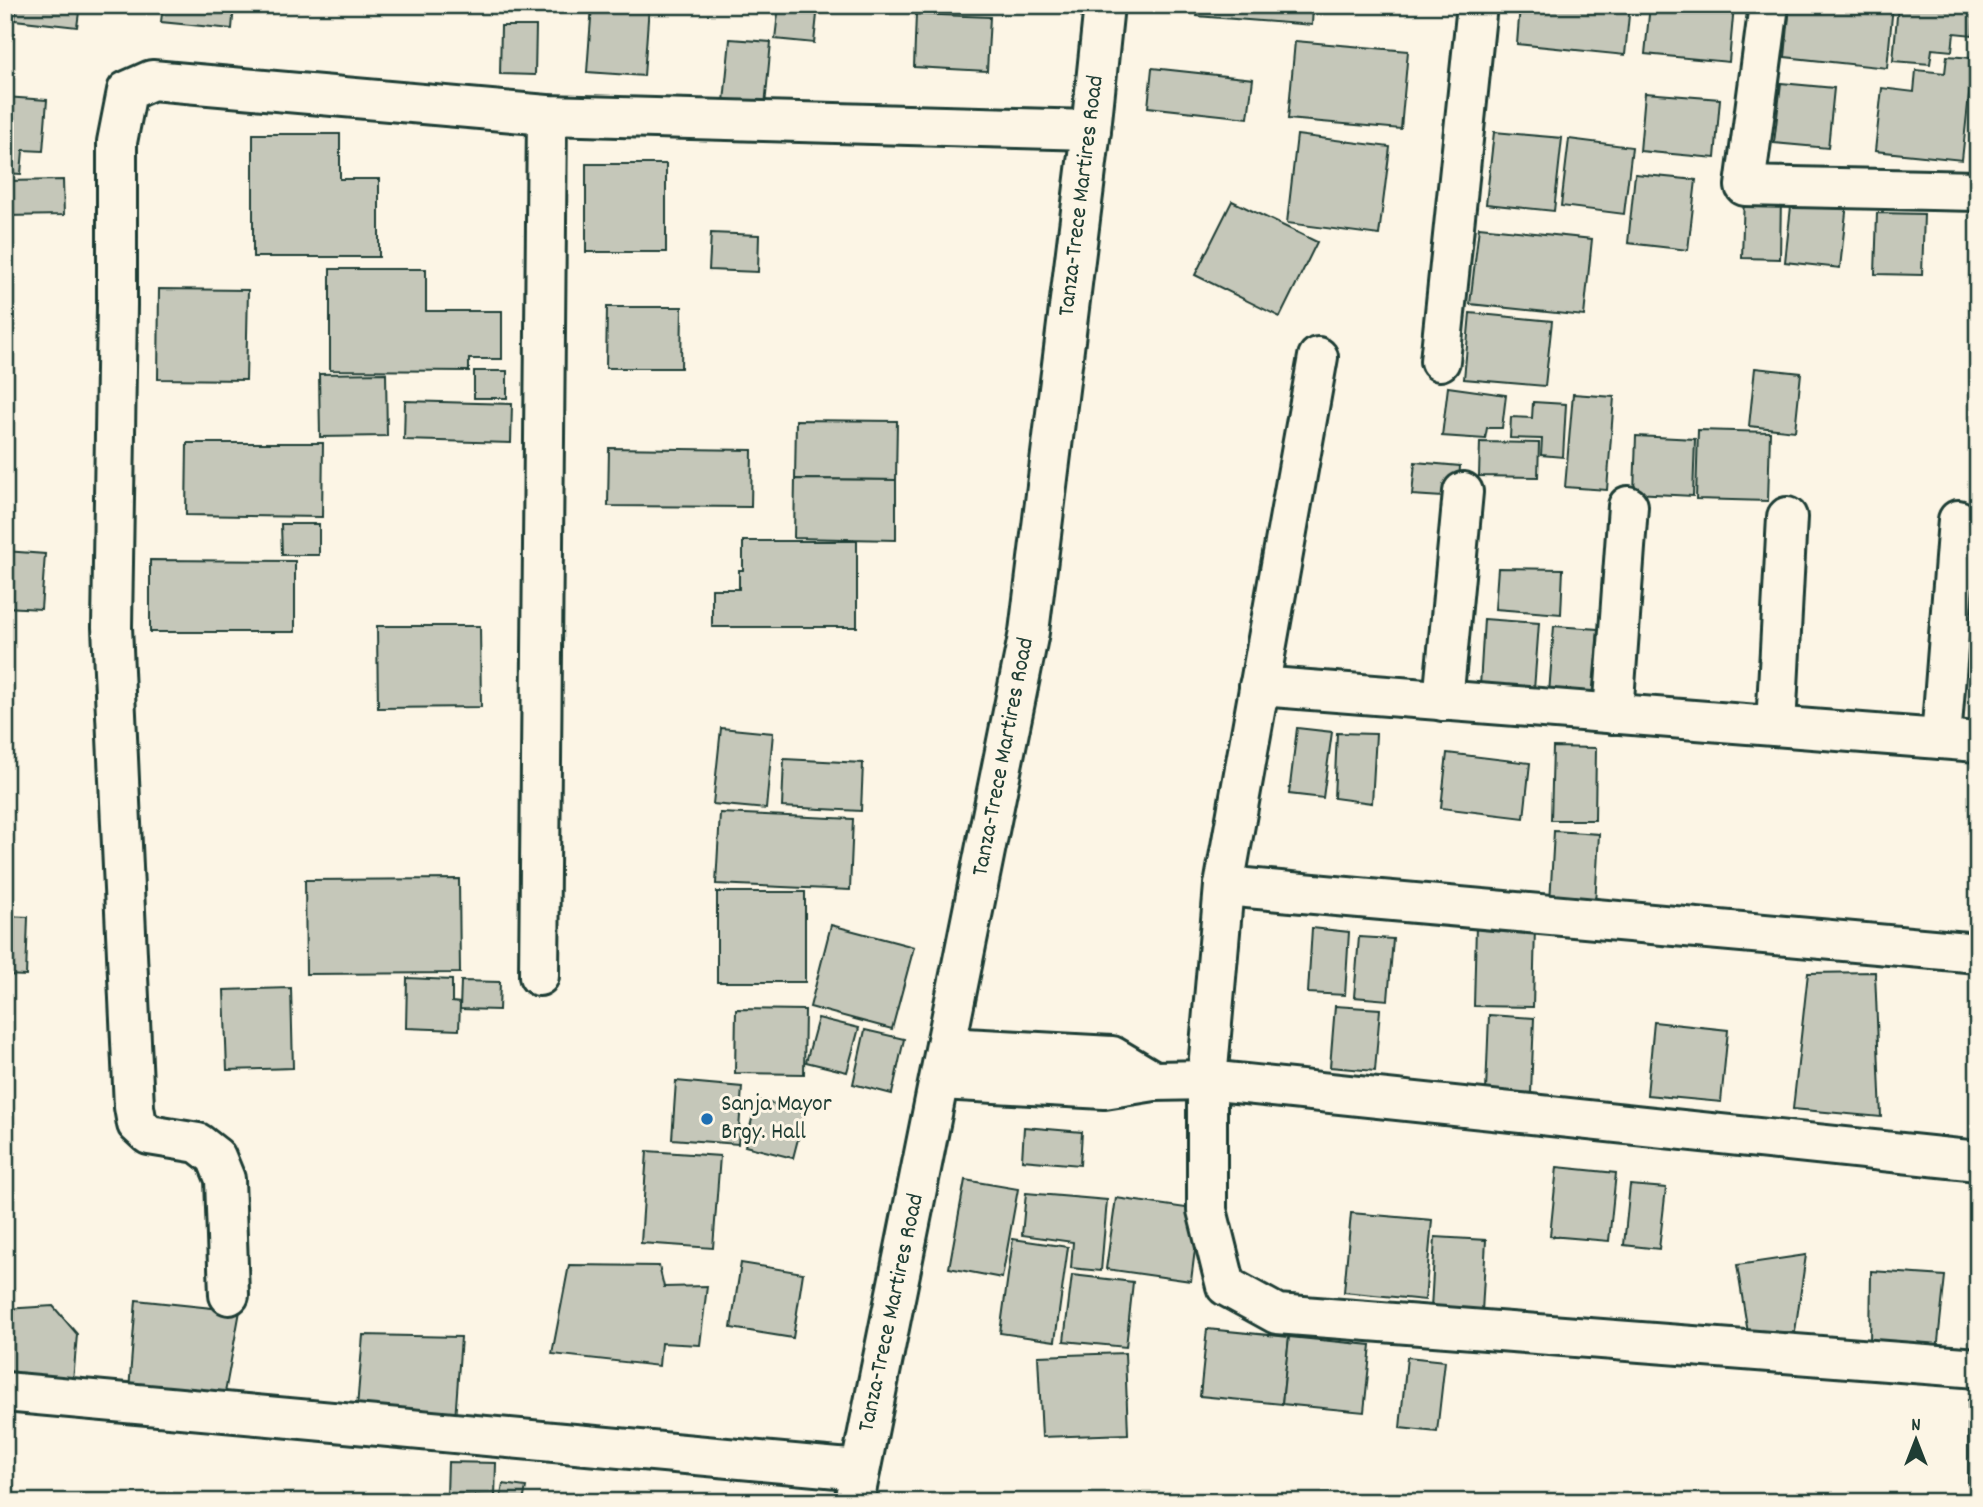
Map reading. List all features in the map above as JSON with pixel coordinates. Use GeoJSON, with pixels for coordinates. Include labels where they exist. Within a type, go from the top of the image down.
{"type":"FeatureCollection","features":[{"type":"Feature","properties":{"kind":"street","name":"Tanza-Trece Martires Road"},"geometry":{"type":"LineString","coordinates":[[857,1486],[1029,632],[1104,5]]}},
{"type":"Feature","properties":{"kind":"street"},"geometry":{"type":"LineString","coordinates":[[1440,361],[1478,5]]}},
{"type":"Feature","properties":{"kind":"street"},"geometry":{"type":"LineString","coordinates":[[1769,5],[1745,186],[1978,191]]}},
{"type":"Feature","properties":{"kind":"street"},"geometry":{"type":"LineString","coordinates":[[229,1295],[225,1180],[216,1157],[198,1143],[149,1135],[137,1124],[134,1107],[112,627],[117,142],[127,91],[152,80],[547,116],[1091,130]]}},
{"type":"Feature","properties":{"kind":"street"},"geometry":{"type":"LineString","coordinates":[[538,976],[547,116]]}},
{"type":"Feature","properties":{"kind":"street"},"geometry":{"type":"LineString","coordinates":[[1318,357],[1224,886],[1207,1080],[1207,1210],[1226,1286],[1277,1314],[1978,1368]]}},
{"type":"Feature","properties":{"kind":"street"},"geometry":{"type":"LineString","coordinates":[[1443,701],[1463,492]]}},
{"type":"Feature","properties":{"kind":"street"},"geometry":{"type":"LineString","coordinates":[[1613,714],[1628,506]]}},
{"type":"Feature","properties":{"kind":"street"},"geometry":{"type":"LineString","coordinates":[[1776,726],[1787,517]]}},
{"type":"Feature","properties":{"kind":"street"},"geometry":{"type":"LineString","coordinates":[[1259,686],[1959,740],[1958,520]]}},
{"type":"Feature","properties":{"kind":"street"},"geometry":{"type":"LineString","coordinates":[[1224,886],[1978,953]]}},
{"type":"Feature","properties":{"kind":"street"},"geometry":{"type":"LineString","coordinates":[[943,1063],[1104,1089],[1154,1081],[1207,1080],[1978,1161]]}},
{"type":"Feature","properties":{"kind":"street"},"geometry":{"type":"LineString","coordinates":[[5,1392],[857,1486]]}},
{"type":"Feature","properties":{"kind":"building"},"geometry":{"type":"Polygon","coordinates":[[[16,5],[80,5],[77,27],[15,20],[16,5]]]}},
{"type":"Feature","properties":{"kind":"building"},"geometry":{"type":"Polygon","coordinates":[[[163,5],[234,5],[232,29],[161,22],[163,5]]]}},
{"type":"Feature","properties":{"kind":"building"},"geometry":{"type":"Polygon","coordinates":[[[592,5],[649,5],[644,76],[587,72],[592,5]]]}},
{"type":"Feature","properties":{"kind":"building"},"geometry":{"type":"Polygon","coordinates":[[[779,5],[818,5],[814,43],[775,39],[779,5]]]}},
{"type":"Feature","properties":{"kind":"building"},"geometry":{"type":"Polygon","coordinates":[[[1198,5],[1313,5],[1312,25],[1197,16],[1198,5]]]}},
{"type":"Feature","properties":{"kind":"building"},"geometry":{"type":"Polygon","coordinates":[[[1520,5],[1630,5],[1625,55],[1517,44],[1520,5]]]}},
{"type":"Feature","properties":{"kind":"building"},"geometry":{"type":"Polygon","coordinates":[[[1650,5],[1734,5],[1729,62],[1645,54],[1650,5]]]}},
{"type":"Feature","properties":{"kind":"building"},"geometry":{"type":"Polygon","coordinates":[[[1790,5],[1893,5],[1887,68],[1785,57],[1790,5]]]}},
{"type":"Feature","properties":{"kind":"building"},"geometry":{"type":"Polygon","coordinates":[[[1898,5],[1975,5],[1973,35],[1954,33],[1952,51],[1932,49],[1930,64],[1893,61],[1898,5]]]}},
{"type":"Feature","properties":{"kind":"building"},"geometry":{"type":"Polygon","coordinates":[[[916,14],[990,17],[987,71],[914,67],[916,14]]]}},
{"type":"Feature","properties":{"kind":"building"},"geometry":{"type":"Polygon","coordinates":[[[501,26],[536,26],[535,75],[500,74],[501,26]]]}},
{"type":"Feature","properties":{"kind":"building"},"geometry":{"type":"Polygon","coordinates":[[[730,39],[771,42],[765,106],[724,102],[730,39]]]}},
{"type":"Feature","properties":{"kind":"building"},"geometry":{"type":"Polygon","coordinates":[[[1295,41],[1408,51],[1401,129],[1288,119],[1295,41]]]}},
{"type":"Feature","properties":{"kind":"building"},"geometry":{"type":"Polygon","coordinates":[[[1947,56],[1973,58],[1962,160],[1875,151],[1882,88],[1914,92],[1916,70],[1945,73],[1947,56]]]}},
{"type":"Feature","properties":{"kind":"building"},"geometry":{"type":"Polygon","coordinates":[[[1152,68],[1253,79],[1248,118],[1148,107],[1152,68]]]}},
{"type":"Feature","properties":{"kind":"building"},"geometry":{"type":"Polygon","coordinates":[[[1781,83],[1834,88],[1828,148],[1774,143],[1781,83]]]}},
{"type":"Feature","properties":{"kind":"building"},"geometry":{"type":"Polygon","coordinates":[[[1645,93],[1720,99],[1715,158],[1640,151],[1645,93]]]}},
{"type":"Feature","properties":{"kind":"building"},"geometry":{"type":"Polygon","coordinates":[[[5,97],[47,100],[43,151],[23,150],[21,174],[5,173],[5,97]]]}},
{"type":"Feature","properties":{"kind":"building"},"geometry":{"type":"Polygon","coordinates":[[[1494,132],[1562,138],[1554,211],[1486,204],[1494,132]]]}},
{"type":"Feature","properties":{"kind":"building"},"geometry":{"type":"Polygon","coordinates":[[[253,134],[340,134],[340,179],[379,179],[379,257],[253,257],[253,134]]]}},
{"type":"Feature","properties":{"kind":"building"},"geometry":{"type":"Polygon","coordinates":[[[1297,135],[1390,147],[1379,235],[1287,223],[1297,135]]]}},
{"type":"Feature","properties":{"kind":"building"},"geometry":{"type":"Polygon","coordinates":[[[1569,139],[1632,147],[1624,214],[1561,206],[1569,139]]]}},
{"type":"Feature","properties":{"kind":"building"},"geometry":{"type":"Polygon","coordinates":[[[586,164],[666,164],[666,252],[586,252],[586,164]]]}},
{"type":"Feature","properties":{"kind":"building"},"geometry":{"type":"Polygon","coordinates":[[[1635,174],[1696,180],[1688,250],[1628,243],[1635,174]]]}},
{"type":"Feature","properties":{"kind":"building"},"geometry":{"type":"Polygon","coordinates":[[[63,180],[64,215],[5,216],[5,181],[63,180]]]}},
{"type":"Feature","properties":{"kind":"building"},"geometry":{"type":"Polygon","coordinates":[[[1744,194],[1781,195],[1780,259],[1742,258],[1744,194]]]}},
{"type":"Feature","properties":{"kind":"building"},"geometry":{"type":"Polygon","coordinates":[[[1792,197],[1847,203],[1840,268],[1785,262],[1792,197]]]}},
{"type":"Feature","properties":{"kind":"building"},"geometry":{"type":"Polygon","coordinates":[[[1232,201],[1317,242],[1280,317],[1195,275],[1232,201]]]}},
{"type":"Feature","properties":{"kind":"building"},"geometry":{"type":"Polygon","coordinates":[[[1877,213],[1924,214],[1922,275],[1875,274],[1877,213]]]}},
{"type":"Feature","properties":{"kind":"building"},"geometry":{"type":"Polygon","coordinates":[[[1479,227],[1592,239],[1584,316],[1470,304],[1479,227]]]}},
{"type":"Feature","properties":{"kind":"building"},"geometry":{"type":"Polygon","coordinates":[[[711,233],[759,235],[758,272],[709,270],[711,233]]]}},
{"type":"Feature","properties":{"kind":"building"},"geometry":{"type":"Polygon","coordinates":[[[330,269],[426,269],[426,311],[502,311],[502,359],[469,359],[469,371],[330,370],[330,269]]]}},
{"type":"Feature","properties":{"kind":"building"},"geometry":{"type":"Polygon","coordinates":[[[159,289],[248,290],[246,380],[158,379],[159,289]]]}},
{"type":"Feature","properties":{"kind":"building"},"geometry":{"type":"Polygon","coordinates":[[[607,307],[682,307],[681,368],[606,368],[607,307]]]}},
{"type":"Feature","properties":{"kind":"building"},"geometry":{"type":"Polygon","coordinates":[[[1470,313],[1552,321],[1545,386],[1464,379],[1470,313]]]}},
{"type":"Feature","properties":{"kind":"building"},"geometry":{"type":"Polygon","coordinates":[[[1755,368],[1801,373],[1795,431],[1749,426],[1755,368]]]}},
{"type":"Feature","properties":{"kind":"building"},"geometry":{"type":"Polygon","coordinates":[[[474,371],[507,371],[507,398],[474,398],[474,371]]]}},
{"type":"Feature","properties":{"kind":"building"},"geometry":{"type":"Polygon","coordinates":[[[386,373],[387,436],[320,437],[319,374],[386,373]]]}},
{"type":"Feature","properties":{"kind":"building"},"geometry":{"type":"Polygon","coordinates":[[[1448,387],[1506,395],[1502,428],[1487,428],[1485,439],[1442,436],[1448,387]]]}},
{"type":"Feature","properties":{"kind":"building"},"geometry":{"type":"Polygon","coordinates":[[[1573,394],[1614,397],[1607,490],[1565,487],[1573,394]]]}},
{"type":"Feature","properties":{"kind":"building"},"geometry":{"type":"Polygon","coordinates":[[[405,401],[512,404],[511,443],[404,440],[405,401]]]}},
{"type":"Feature","properties":{"kind":"building"},"geometry":{"type":"Polygon","coordinates":[[[1533,402],[1566,404],[1563,457],[1541,455],[1542,439],[1510,438],[1511,417],[1532,418],[1533,402]]]}},
{"type":"Feature","properties":{"kind":"building"},"geometry":{"type":"Polygon","coordinates":[[[796,420],[897,421],[896,480],[795,479],[796,420]]]}},
{"type":"Feature","properties":{"kind":"building"},"geometry":{"type":"Polygon","coordinates":[[[1698,430],[1770,432],[1768,501],[1696,499],[1698,430]]]}},
{"type":"Feature","properties":{"kind":"building"},"geometry":{"type":"Polygon","coordinates":[[[1636,436],[1695,439],[1693,496],[1634,493],[1636,436]]]}},
{"type":"Feature","properties":{"kind":"building"},"geometry":{"type":"Polygon","coordinates":[[[1480,442],[1539,443],[1538,477],[1479,476],[1480,442]]]}},
{"type":"Feature","properties":{"kind":"building"},"geometry":{"type":"Polygon","coordinates":[[[187,443],[323,443],[322,517],[186,515],[187,443]]]}},
{"type":"Feature","properties":{"kind":"building"},"geometry":{"type":"Polygon","coordinates":[[[609,448],[752,450],[751,507],[608,506],[609,448]]]}},
{"type":"Feature","properties":{"kind":"building"},"geometry":{"type":"Polygon","coordinates":[[[1415,462],[1460,466],[1458,498],[1412,495],[1415,462]]]}},
{"type":"Feature","properties":{"kind":"building"},"geometry":{"type":"Polygon","coordinates":[[[795,479],[896,480],[896,540],[794,538],[795,479]]]}},
{"type":"Feature","properties":{"kind":"building"},"geometry":{"type":"Polygon","coordinates":[[[281,524],[319,524],[319,555],[282,555],[281,524]]]}},
{"type":"Feature","properties":{"kind":"building"},"geometry":{"type":"Polygon","coordinates":[[[743,541],[857,541],[857,627],[712,627],[712,589],[739,589],[739,570],[743,570],[743,541]]]}},
{"type":"Feature","properties":{"kind":"building"},"geometry":{"type":"Polygon","coordinates":[[[5,551],[45,554],[41,609],[5,607],[5,551]]]}},
{"type":"Feature","properties":{"kind":"building"},"geometry":{"type":"Polygon","coordinates":[[[150,560],[295,561],[295,632],[150,632],[150,560]]]}},
{"type":"Feature","properties":{"kind":"building"},"geometry":{"type":"Polygon","coordinates":[[[1498,568],[1563,569],[1561,614],[1495,609],[1498,568]]]}},
{"type":"Feature","properties":{"kind":"building"},"geometry":{"type":"Polygon","coordinates":[[[1484,619],[1539,623],[1534,690],[1480,686],[1484,619]]]}},
{"type":"Feature","properties":{"kind":"building"},"geometry":{"type":"Polygon","coordinates":[[[377,626],[480,626],[481,707],[378,708],[377,626]]]}},
{"type":"Feature","properties":{"kind":"building"},"geometry":{"type":"Polygon","coordinates":[[[1554,626],[1598,629],[1592,698],[1549,694],[1554,626]]]}},
{"type":"Feature","properties":{"kind":"building"},"geometry":{"type":"Polygon","coordinates":[[[721,728],[773,733],[766,809],[713,804],[721,728]]]}},
{"type":"Feature","properties":{"kind":"building"},"geometry":{"type":"Polygon","coordinates":[[[1297,728],[1332,732],[1323,798],[1289,794],[1297,728]]]}},
{"type":"Feature","properties":{"kind":"building"},"geometry":{"type":"Polygon","coordinates":[[[1337,733],[1376,734],[1372,803],[1334,798],[1337,733]]]}},
{"type":"Feature","properties":{"kind":"building"},"geometry":{"type":"Polygon","coordinates":[[[1553,747],[1596,748],[1595,820],[1551,820],[1553,747]]]}},
{"type":"Feature","properties":{"kind":"building"},"geometry":{"type":"Polygon","coordinates":[[[1447,753],[1530,763],[1524,818],[1441,808],[1447,753]]]}},
{"type":"Feature","properties":{"kind":"building"},"geometry":{"type":"Polygon","coordinates":[[[784,759],[863,763],[861,811],[782,807],[784,759]]]}},
{"type":"Feature","properties":{"kind":"building"},"geometry":{"type":"Polygon","coordinates":[[[720,813],[853,819],[850,890],[716,884],[720,813]]]}},
{"type":"Feature","properties":{"kind":"building"},"geometry":{"type":"Polygon","coordinates":[[[1554,831],[1599,834],[1595,905],[1550,903],[1554,831]]]}},
{"type":"Feature","properties":{"kind":"building"},"geometry":{"type":"Polygon","coordinates":[[[459,879],[460,973],[306,974],[305,880],[459,879]]]}},
{"type":"Feature","properties":{"kind":"building"},"geometry":{"type":"Polygon","coordinates":[[[717,892],[805,892],[805,982],[717,982],[717,892]]]}},
{"type":"Feature","properties":{"kind":"building"},"geometry":{"type":"Polygon","coordinates":[[[5,916],[28,917],[26,976],[5,975],[5,916]]]}},
{"type":"Feature","properties":{"kind":"building"},"geometry":{"type":"Polygon","coordinates":[[[831,925],[914,947],[892,1029],[810,1007],[831,925]]]}},
{"type":"Feature","properties":{"kind":"building"},"geometry":{"type":"Polygon","coordinates":[[[1476,925],[1535,927],[1533,1007],[1474,1006],[1476,925]]]}},
{"type":"Feature","properties":{"kind":"building"},"geometry":{"type":"Polygon","coordinates":[[[1312,928],[1349,932],[1345,995],[1308,993],[1312,928]]]}},
{"type":"Feature","properties":{"kind":"building"},"geometry":{"type":"Polygon","coordinates":[[[1359,937],[1393,939],[1388,1000],[1354,997],[1359,937]]]}},
{"type":"Feature","properties":{"kind":"building"},"geometry":{"type":"Polygon","coordinates":[[[1875,972],[1881,1117],[1793,1109],[1808,973],[1875,972]]]}},
{"type":"Feature","properties":{"kind":"building"},"geometry":{"type":"Polygon","coordinates":[[[407,978],[452,980],[452,1002],[460,1003],[459,1030],[406,1028],[407,978]]]}},
{"type":"Feature","properties":{"kind":"building"},"geometry":{"type":"Polygon","coordinates":[[[461,981],[500,982],[499,1010],[460,1009],[461,981]]]}},
{"type":"Feature","properties":{"kind":"building"},"geometry":{"type":"Polygon","coordinates":[[[291,988],[293,1068],[227,1070],[224,990],[291,988]]]}},
{"type":"Feature","properties":{"kind":"building"},"geometry":{"type":"Polygon","coordinates":[[[1335,1006],[1380,1009],[1375,1071],[1330,1067],[1335,1006]]]}},
{"type":"Feature","properties":{"kind":"building"},"geometry":{"type":"Polygon","coordinates":[[[736,1009],[805,1010],[804,1074],[735,1073],[736,1009]]]}},
{"type":"Feature","properties":{"kind":"building"},"geometry":{"type":"Polygon","coordinates":[[[1489,1015],[1534,1018],[1531,1093],[1486,1091],[1489,1015]]]}},
{"type":"Feature","properties":{"kind":"building"},"geometry":{"type":"Polygon","coordinates":[[[818,1018],[859,1028],[847,1072],[806,1062],[818,1018]]]}},
{"type":"Feature","properties":{"kind":"building"},"geometry":{"type":"Polygon","coordinates":[[[1654,1022],[1728,1030],[1721,1102],[1647,1095],[1654,1022]]]}},
{"type":"Feature","properties":{"kind":"building"},"geometry":{"type":"Polygon","coordinates":[[[865,1030],[904,1039],[892,1094],[853,1084],[865,1030]]]}},
{"type":"Feature","properties":{"kind":"building"},"geometry":{"type":"Polygon","coordinates":[[[676,1081],[742,1087],[738,1144],[672,1139],[676,1081]]]}},
{"type":"Feature","properties":{"kind":"building"},"geometry":{"type":"Polygon","coordinates":[[[757,1100],[805,1112],[793,1158],[745,1146],[757,1100]]]}},
{"type":"Feature","properties":{"kind":"building"},"geometry":{"type":"Polygon","coordinates":[[[1024,1127],[1082,1132],[1080,1165],[1022,1160],[1024,1127]]]}},
{"type":"Feature","properties":{"kind":"building"},"geometry":{"type":"Polygon","coordinates":[[[647,1151],[720,1156],[713,1248],[641,1243],[647,1151]]]}},
{"type":"Feature","properties":{"kind":"building"},"geometry":{"type":"Polygon","coordinates":[[[1557,1167],[1616,1173],[1609,1241],[1550,1236],[1557,1167]]]}},
{"type":"Feature","properties":{"kind":"building"},"geometry":{"type":"Polygon","coordinates":[[[965,1180],[1018,1189],[1002,1278],[949,1268],[965,1180]]]}},
{"type":"Feature","properties":{"kind":"building"},"geometry":{"type":"Polygon","coordinates":[[[1630,1185],[1666,1188],[1659,1249],[1624,1245],[1630,1185]]]}},
{"type":"Feature","properties":{"kind":"building"},"geometry":{"type":"Polygon","coordinates":[[[1026,1193],[1107,1200],[1101,1271],[1071,1268],[1073,1242],[1022,1235],[1026,1193]]]}},
{"type":"Feature","properties":{"kind":"building"},"geometry":{"type":"Polygon","coordinates":[[[1116,1198],[1200,1210],[1191,1281],[1106,1269],[1116,1198]]]}},
{"type":"Feature","properties":{"kind":"building"},"geometry":{"type":"Polygon","coordinates":[[[1351,1213],[1432,1220],[1425,1300],[1344,1292],[1351,1213]]]}},
{"type":"Feature","properties":{"kind":"building"},"geometry":{"type":"Polygon","coordinates":[[[1435,1237],[1486,1240],[1482,1312],[1431,1309],[1435,1237]]]}},
{"type":"Feature","properties":{"kind":"building"},"geometry":{"type":"Polygon","coordinates":[[[1013,1239],[1068,1247],[1055,1341],[1000,1333],[1013,1239]]]}},
{"type":"Feature","properties":{"kind":"building"},"geometry":{"type":"Polygon","coordinates":[[[1806,1255],[1795,1332],[1748,1333],[1737,1265],[1806,1255]]]}},
{"type":"Feature","properties":{"kind":"building"},"geometry":{"type":"Polygon","coordinates":[[[741,1263],[803,1273],[793,1338],[731,1328],[741,1263]]]}},
{"type":"Feature","properties":{"kind":"building"},"geometry":{"type":"Polygon","coordinates":[[[569,1265],[659,1266],[664,1287],[707,1286],[700,1345],[661,1343],[659,1366],[552,1354],[569,1265]]]}},
{"type":"Feature","properties":{"kind":"building"},"geometry":{"type":"Polygon","coordinates":[[[1871,1271],[1945,1276],[1937,1351],[1870,1344],[1871,1271]]]}},
{"type":"Feature","properties":{"kind":"building"},"geometry":{"type":"Polygon","coordinates":[[[1072,1275],[1133,1282],[1126,1347],[1064,1341],[1072,1275]]]}},
{"type":"Feature","properties":{"kind":"building"},"geometry":{"type":"Polygon","coordinates":[[[136,1300],[240,1311],[223,1404],[129,1391],[136,1300]]]}},
{"type":"Feature","properties":{"kind":"building"},"geometry":{"type":"Polygon","coordinates":[[[53,1306],[77,1334],[72,1394],[5,1385],[5,1309],[53,1306]]]}},
{"type":"Feature","properties":{"kind":"building"},"geometry":{"type":"Polygon","coordinates":[[[1207,1329],[1289,1337],[1282,1404],[1200,1396],[1207,1329]]]}},
{"type":"Feature","properties":{"kind":"building"},"geometry":{"type":"Polygon","coordinates":[[[363,1335],[461,1337],[455,1420],[356,1420],[363,1335]]]}},
{"type":"Feature","properties":{"kind":"building"},"geometry":{"type":"Polygon","coordinates":[[[1289,1337],[1371,1345],[1364,1412],[1282,1404],[1289,1337]]]}},
{"type":"Feature","properties":{"kind":"building"},"geometry":{"type":"Polygon","coordinates":[[[1125,1353],[1128,1434],[1042,1437],[1038,1356],[1125,1353]]]}},
{"type":"Feature","properties":{"kind":"building"},"geometry":{"type":"Polygon","coordinates":[[[1407,1357],[1445,1361],[1437,1432],[1400,1428],[1407,1357]]]}},
{"type":"Feature","properties":{"kind":"building"},"geometry":{"type":"Polygon","coordinates":[[[1968,1400],[1978,1401],[1978,1486],[1968,1485],[1968,1400]]]}},
{"type":"Feature","properties":{"kind":"building"},"geometry":{"type":"Polygon","coordinates":[[[448,1462],[496,1463],[495,1497],[447,1495],[448,1462]]]}},
{"type":"Feature","properties":{"kind":"building"},"geometry":{"type":"Polygon","coordinates":[[[503,1484],[526,1487],[523,1502],[500,1502],[503,1484]]]}},
{"type":"Feature","properties":{"kind":"place","name":"Sanja Mayor Brgy. Hall"},"geometry":{"type":"Point","coordinates":[707,1119]}}]}
